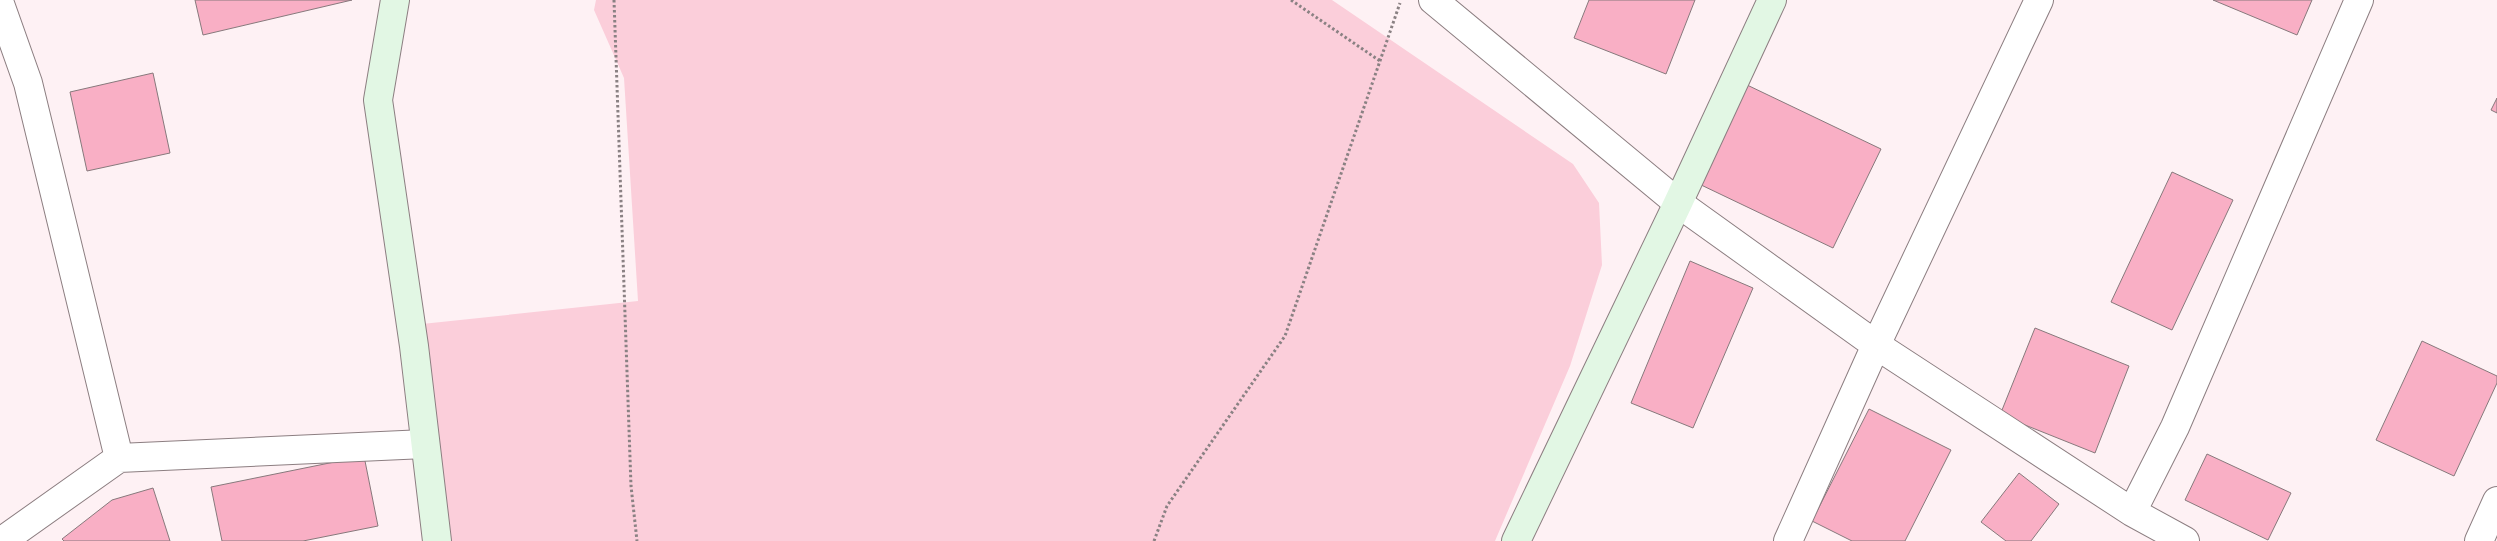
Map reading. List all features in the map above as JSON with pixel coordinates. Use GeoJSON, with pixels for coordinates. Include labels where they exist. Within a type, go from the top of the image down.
{"type":"FeatureCollection","features":[{"type":"Feature","properties":{"kind":"street"},"geometry":{"type":"LineString","coordinates":[[395,0],[378,100],[414,346],[437,541]]}},
{"type":"Feature","properties":{"kind":"street"},"geometry":{"type":"LineString","coordinates":[[1433,0],[1678,203],[1876,344],[2132,512],[2185,541]]}},
{"type":"Feature","properties":{"kind":"street"},"geometry":{"type":"LineString","coordinates":[[1516,541],[1678,203],[1772,0]]}},
{"type":"Feature","properties":{"kind":"street"},"geometry":{"type":"LineString","coordinates":[[1788,541],[1876,344],[2038,0]]}},
{"type":"Feature","properties":{"kind":"street"},"geometry":{"type":"LineString","coordinates":[[2132,512],[2176,427],[2359,0]]}},
{"type":"Feature","properties":{"kind":"street"},"geometry":{"type":"LineString","coordinates":[[0,4],[28,83],[119,458]]}},
{"type":"Feature","properties":{"kind":"street"},"geometry":{"type":"LineString","coordinates":[[2,541],[119,458],[425,444]]}},
{"type":"Feature","properties":{"kind":"street"},"geometry":{"type":"LineString","coordinates":[[2479,541],[2497,501]]}},
{"type":"Feature","properties":{"kind":"path"},"geometry":{"type":"LineString","coordinates":[[614,0],[631,486],[637,541]]}},
{"type":"Feature","properties":{"kind":"path"},"geometry":{"type":"LineString","coordinates":[[1291,0],[1380,61]]}},
{"type":"Feature","properties":{"kind":"path"},"geometry":{"type":"LineString","coordinates":[[1154,541],[1167,506],[1285,336],[1401,0]]}},
{"type":"Feature","properties":{"kind":"shaded area"},"geometry":{"type":"Polygon","coordinates":[[[596,0],[1332,0],[1573,164],[1599,203],[1602,265],[1570,366],[1495,541],[447,541],[422,324],[638,301],[624,78],[594,10],[596,0]]]}},
{"type":"Feature","properties":{"kind":"building"},"geometry":{"type":"Polygon","coordinates":[[[195,0],[352,0],[203,35],[195,0]]]}},
{"type":"Feature","properties":{"kind":"building"},"geometry":{"type":"Polygon","coordinates":[[[1589,0],[1695,0],[1666,74],[1574,38],[1589,0]]]}},
{"type":"Feature","properties":{"kind":"building"},"geometry":{"type":"Polygon","coordinates":[[[2213,0],[2312,0],[2297,35],[2213,0]]]}},
{"type":"Feature","properties":{"kind":"building"},"geometry":{"type":"Polygon","coordinates":[[[153,73],[170,153],[87,171],[70,92],[153,73]]]}},
{"type":"Feature","properties":{"kind":"building"},"geometry":{"type":"Polygon","coordinates":[[[1745,84],[1881,149],[1833,248],[1697,183],[1745,84]]]}},
{"type":"Feature","properties":{"kind":"building"},"geometry":{"type":"Polygon","coordinates":[[[2497,98],[2497,113],[2491,110],[2497,98]]]}},
{"type":"Feature","properties":{"kind":"building"},"geometry":{"type":"Polygon","coordinates":[[[2172,172],[2233,200],[2172,330],[2111,302],[2172,172]]]}},
{"type":"Feature","properties":{"kind":"building"},"geometry":{"type":"Polygon","coordinates":[[[1690,261],[1753,288],[1693,428],[1631,403],[1690,261]]]}},
{"type":"Feature","properties":{"kind":"building"},"geometry":{"type":"Polygon","coordinates":[[[2035,328],[2129,366],[2095,453],[2000,415],[2035,328]]]}},
{"type":"Feature","properties":{"kind":"building"},"geometry":{"type":"Polygon","coordinates":[[[2422,341],[2497,376],[2497,383],[2454,476],[2376,440],[2422,341]]]}},
{"type":"Feature","properties":{"kind":"building"},"geometry":{"type":"Polygon","coordinates":[[[1869,409],[1951,450],[1905,541],[1852,541],[1812,521],[1869,409]]]}},
{"type":"Feature","properties":{"kind":"building"},"geometry":{"type":"Polygon","coordinates":[[[2207,454],[2291,493],[2268,540],[2185,500],[2207,454]]]}},
{"type":"Feature","properties":{"kind":"building"},"geometry":{"type":"Polygon","coordinates":[[[364,456],[378,526],[303,541],[222,541],[211,487],[364,456]]]}},
{"type":"Feature","properties":{"kind":"building"},"geometry":{"type":"Polygon","coordinates":[[[2019,473],[2059,504],[2031,541],[2006,541],[1981,522],[2019,473]]]}},
{"type":"Feature","properties":{"kind":"building"},"geometry":{"type":"Polygon","coordinates":[[[153,488],[170,541],[64,541],[62,539],[112,500],[153,488]]]}}]}
